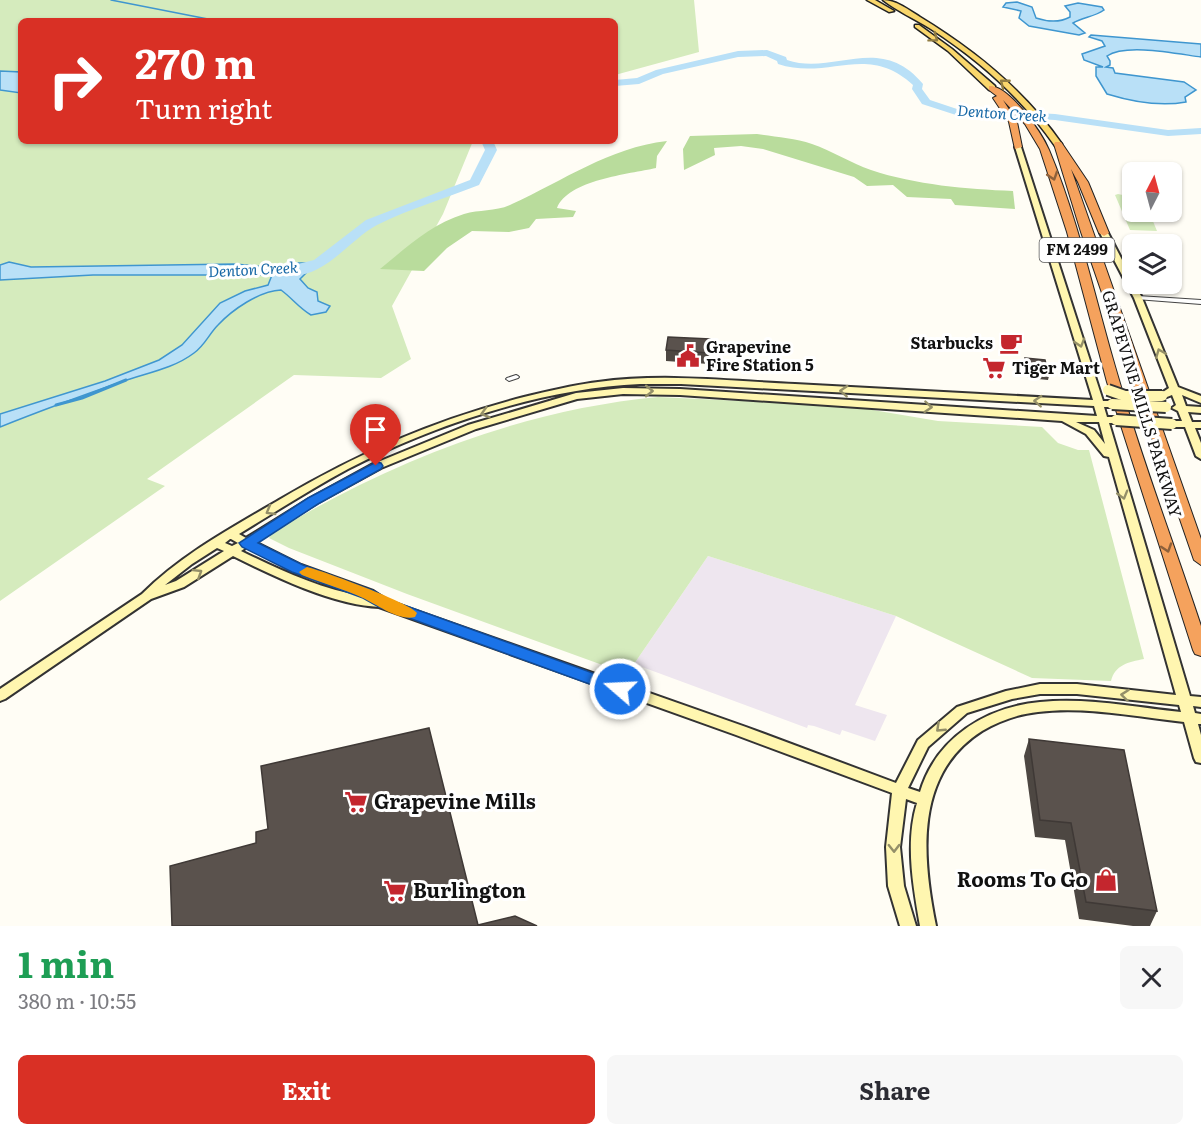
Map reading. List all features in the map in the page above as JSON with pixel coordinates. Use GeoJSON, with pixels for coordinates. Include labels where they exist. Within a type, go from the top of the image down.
{"type":"FeatureCollection","features":[{"type":"Feature","properties":{"kind":"highway"},"geometry":{"type":"LineString","coordinates":[[992,88],[1013,122],[1018,147]]}},
{"type":"Feature","properties":{"kind":"highway","name":"GRAPEVINE MILLS PARKWAY"},"geometry":{"type":"LineString","coordinates":[[992,88],[1016,106],[1044,149],[1068,222],[1113,382],[1201,650]]}},
{"type":"Feature","properties":{"kind":"highway"},"geometry":{"type":"LineString","coordinates":[[1058,144],[1069,156],[1083,182],[1104,233]]}},
{"type":"Feature","properties":{"kind":"highway","name":"GRAPEVINE MILLS PARKWAY"},"geometry":{"type":"LineString","coordinates":[[1058,144],[1086,232],[1201,560]]}},
{"type":"Feature","properties":{"kind":"main road","name":"GRAPEVINE MILLS PARKWAY"},"geometry":{"type":"LineString","coordinates":[[870,0],[918,27],[992,88]]}},
{"type":"Feature","properties":{"kind":"main road","name":"GRAPEVINE MILLS PARKWAY"},"geometry":{"type":"LineString","coordinates":[[886,0],[940,31],[976,59],[1031,107],[1046,123],[1058,144]]}},
{"type":"Feature","properties":{"kind":"main road"},"geometry":{"type":"LineString","coordinates":[[957,57],[976,59]]}},
{"type":"Feature","properties":{"kind":"street"},"geometry":{"type":"LineString","coordinates":[[1018,147],[1091,379],[1184,700],[1195,718],[1200,754]]}},
{"type":"Feature","properties":{"kind":"street","name":"GRAPEVINE MILLS PARKWAY"},"geometry":{"type":"LineString","coordinates":[[1104,233],[1138,298],[1201,455]]}},
{"type":"Feature","properties":{"kind":"street"},"geometry":{"type":"LineString","coordinates":[[1138,298],[1201,302]]}},
{"type":"Feature","properties":{"kind":"street"},"geometry":{"type":"LineString","coordinates":[[1091,379],[1108,390],[1125,396],[1162,396],[1174,389],[1201,400]]}},
{"type":"Feature","properties":{"kind":"street"},"geometry":{"type":"LineString","coordinates":[[0,696],[146,597],[166,577],[217,543],[345,467],[405,440],[465,419],[574,388],[633,381],[1058,418],[1201,425]]}},
{"type":"Feature","properties":{"kind":"street"},"geometry":{"type":"LineString","coordinates":[[146,597],[180,584],[313,501],[376,466],[406,452],[472,428],[576,396],[681,386],[1097,403],[1201,410]]}},
{"type":"Feature","properties":{"kind":"street"},"geometry":{"type":"LineString","coordinates":[[1058,418],[1090,432],[1114,464]]}},
{"type":"Feature","properties":{"kind":"street"},"geometry":{"type":"LineString","coordinates":[[231,535],[297,568],[369,594],[384,604]]}},
{"type":"Feature","properties":{"kind":"street"},"geometry":{"type":"LineString","coordinates":[[217,543],[306,585],[345,597],[384,604],[923,799]]}},
{"type":"Feature","properties":{"kind":"street"},"geometry":{"type":"LineString","coordinates":[[908,926],[896,886],[892,847],[900,790],[923,744],[962,710],[990,700],[1040,689],[1077,689],[1201,702]]}},
{"type":"Feature","properties":{"kind":"street"},"geometry":{"type":"LineString","coordinates":[[928,926],[920,885],[923,799],[935,768],[955,741],[979,725],[1008,712],[1054,706],[1195,718]]}},
{"type":"Feature","properties":{"kind":"shaded area"},"geometry":{"type":"Polygon","coordinates":[[[708,556],[896,616],[855,705],[887,715],[875,741],[842,730],[840,735],[814,726],[808,725],[807,728],[634,664],[708,556]]]}},
{"type":"Feature","properties":{"kind":"green space"},"geometry":{"type":"Polygon","coordinates":[[[0,0],[694,0],[699,52],[618,74],[618,18],[18,18],[18,144],[472,144],[443,214],[392,306],[411,359],[381,378],[294,375],[147,479],[165,486],[0,601],[0,0]]]}},
{"type":"Feature","properties":{"kind":"green space"},"geometry":{"type":"Polygon","coordinates":[[[757,134],[812,144],[871,170],[923,183],[1013,191],[1015,209],[955,205],[951,199],[907,197],[893,185],[867,186],[854,177],[763,149],[741,146],[714,148],[715,155],[684,170],[683,149],[690,136],[757,134]]]}},
{"type":"Feature","properties":{"kind":"green space"},"geometry":{"type":"Polygon","coordinates":[[[667,141],[657,156],[656,168],[600,180],[573,191],[563,198],[557,208],[576,211],[573,217],[536,219],[529,228],[509,232],[472,231],[447,248],[424,271],[380,269],[419,237],[452,218],[470,212],[506,207],[587,166],[625,150],[667,141]]]}},
{"type":"Feature","properties":{"kind":"green space"},"geometry":{"type":"Polygon","coordinates":[[[1115,195],[1122,195],[1122,211],[1115,195]]]}},
{"type":"Feature","properties":{"kind":"green space"},"geometry":{"type":"Polygon","coordinates":[[[1127,222],[1153,222],[1157,231],[1130,230],[1127,222]]]}},
{"type":"Feature","properties":{"kind":"green space"},"geometry":{"type":"Polygon","coordinates":[[[658,397],[849,406],[938,421],[1042,427],[1058,443],[1078,450],[1089,450],[1144,659],[1119,668],[1111,681],[1032,678],[896,616],[708,556],[634,664],[631,663],[619,671],[407,594],[269,538],[272,533],[317,507],[410,462],[458,443],[556,414],[658,397]]]}},
{"type":"Feature","properties":{"kind":"water"},"geometry":{"type":"Polygon","coordinates":[[[1017,2],[1032,7],[1036,18],[1049,21],[1070,17],[1070,12],[1065,6],[1078,3],[1102,7],[1104,10],[1073,23],[1085,33],[1079,35],[1029,26],[1019,18],[1021,11],[1003,7],[1006,3],[1017,2]]]}},
{"type":"Feature","properties":{"kind":"water"},"geometry":{"type":"Polygon","coordinates":[[[1091,35],[1201,44],[1201,57],[1139,50],[1126,50],[1107,56],[1110,65],[1106,67],[1113,68],[1115,73],[1184,82],[1196,90],[1185,97],[1186,102],[1166,104],[1136,101],[1107,94],[1096,76],[1096,67],[1103,67],[1084,60],[1082,54],[1105,46],[1102,41],[1089,37],[1091,35]]]}},
{"type":"Feature","properties":{"kind":"water"},"geometry":{"type":"Polygon","coordinates":[[[0,71],[18,72],[18,93],[0,90],[0,71]]]}},
{"type":"Feature","properties":{"kind":"water"},"geometry":{"type":"Polygon","coordinates":[[[9,262],[31,267],[235,264],[268,267],[309,263],[311,268],[300,279],[308,288],[317,292],[318,301],[330,306],[326,312],[311,315],[281,290],[264,294],[246,302],[231,313],[215,328],[198,350],[177,363],[0,427],[0,414],[105,381],[159,360],[182,345],[220,303],[245,291],[268,285],[272,275],[93,275],[0,280],[0,265],[9,262]]]}},
{"type":"Feature","properties":{"kind":"building"},"geometry":{"type":"Polygon","coordinates":[[[668,337],[710,339],[709,353],[666,350],[668,337]]]}},
{"type":"Feature","properties":{"kind":"building"},"geometry":{"type":"Polygon","coordinates":[[[1025,358],[1045,360],[1049,376],[1029,374],[1025,358]]]}},
{"type":"Feature","properties":{"kind":"building","name":"Grapevine Mills"},"geometry":{"type":"Polygon","coordinates":[[[429,728],[478,925],[515,916],[537,926],[172,926],[170,866],[256,843],[256,832],[268,829],[261,766],[429,728]]]}},
{"type":"Feature","properties":{"kind":"building","name":"Rooms To Go"},"geometry":{"type":"Polygon","coordinates":[[[1029,739],[1124,750],[1157,911],[1086,902],[1071,823],[1040,820],[1029,739]]]}},
{"type":"Feature","properties":{"kind":"waterway"},"geometry":{"type":"LineString","coordinates":[[111,0],[203,18]]}},
{"type":"Feature","properties":{"kind":"waterway","name":"Denton Creek"},"geometry":{"type":"LineString","coordinates":[[618,83],[639,81],[660,72],[738,54],[767,53],[782,59],[782,62],[809,67],[863,59],[881,62],[898,69],[918,84],[917,89],[926,102],[956,112],[1055,117],[1168,133],[1201,131]]}},
{"type":"Feature","properties":{"kind":"waterway","name":"Denton Creek"},"geometry":{"type":"LineString","coordinates":[[287,271],[295,271],[319,263],[371,223],[475,182],[491,150],[488,144]]}},
{"type":"Feature","properties":{"kind":"waterway"},"geometry":{"type":"LineString","coordinates":[[56,405],[82,398],[126,380]]}},
{"type":"Feature","properties":{"kind":"slow traffic"},"geometry":{"type":"LineString","coordinates":[[307,572],[369,594],[384,604],[409,613]]}},
{"type":"Feature","properties":{"kind":"place","name":"Starbucks"},"geometry":{"type":"Point","coordinates":[1011,343]}},
{"type":"Feature","properties":{"kind":"place","name":"Grapevine Fire Station 5"},"geometry":{"type":"Point","coordinates":[688,356]}},
{"type":"Feature","properties":{"kind":"place","name":"Tiger Mart"},"geometry":{"type":"Point","coordinates":[994,368]}},
{"type":"Feature","properties":{"kind":"place","name":"Grapevine Mills"},"geometry":{"type":"Point","coordinates":[356,802]}},
{"type":"Feature","properties":{"kind":"place","name":"Rooms To Go"},"geometry":{"type":"Point","coordinates":[1106,880]}},
{"type":"Feature","properties":{"kind":"place","name":"Burlington"},"geometry":{"type":"Point","coordinates":[395,891]}},
{"type":"Feature","properties":{"kind":"route"},"geometry":{"type":"LineString","coordinates":[[376,466],[313,501],[247,543],[297,568],[369,594],[384,604],[620,689]]}}]}
